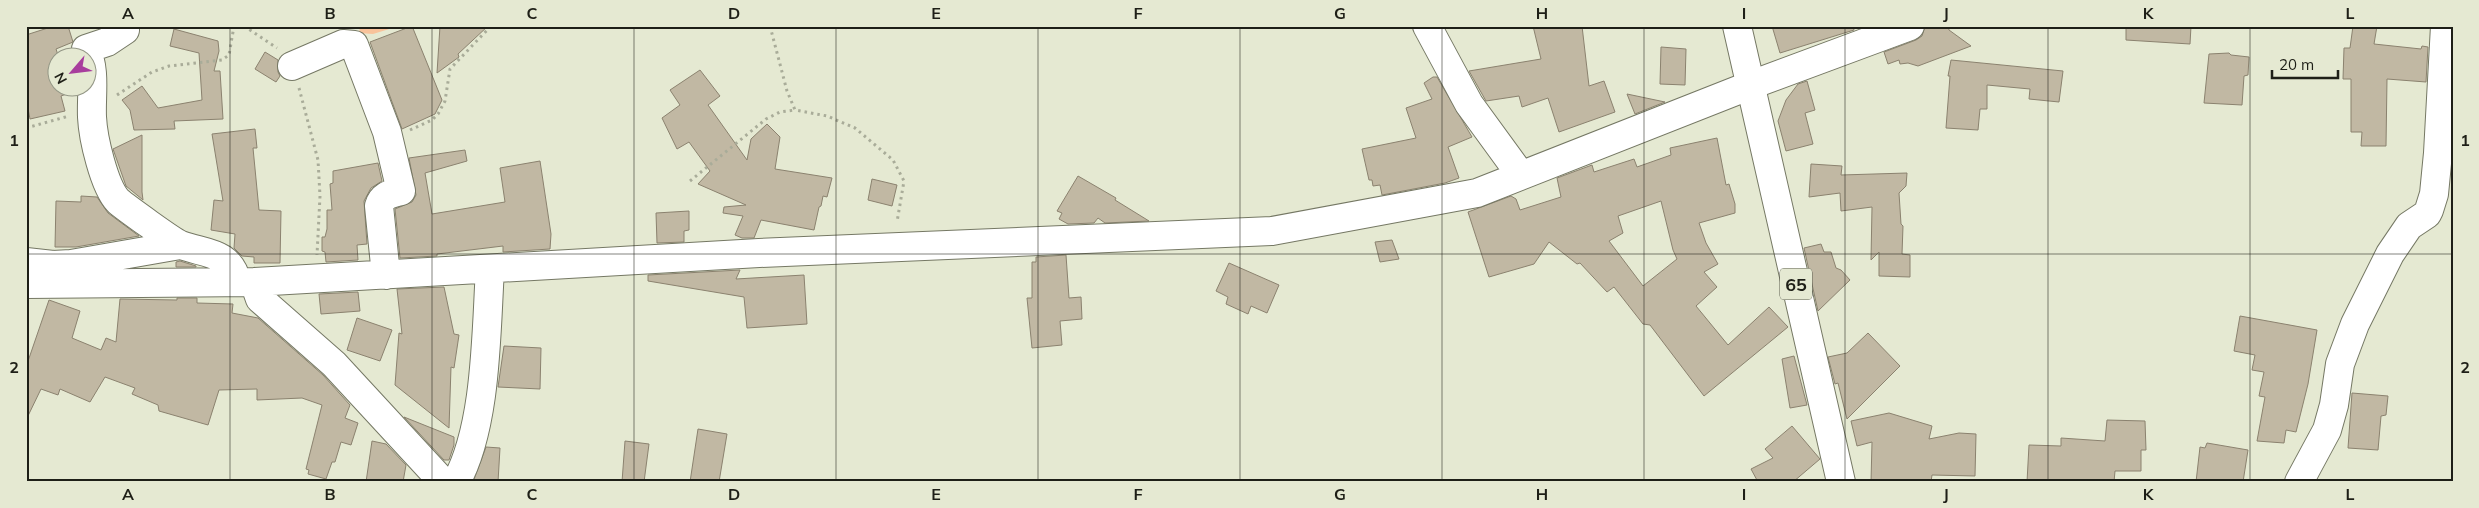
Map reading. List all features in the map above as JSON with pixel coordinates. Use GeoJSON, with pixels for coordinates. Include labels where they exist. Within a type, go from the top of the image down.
{"type":"FeatureCollection","features":[{"type":"Feature","properties":{"kind":"street"},"geometry":{"type":"LineString","coordinates":[[1427,26],[1469,104],[1520,174]]}},
{"type":"Feature","properties":{"kind":"street","name":"65"},"geometry":{"type":"LineString","coordinates":[[1737,26],[1841,482]]}},
{"type":"Feature","properties":{"kind":"street"},"geometry":{"type":"LineString","coordinates":[[26,284],[245,282],[318,279],[892,248],[1272,231],[1477,192],[1751,85],[1910,26]]}},
{"type":"Feature","properties":{"kind":"street"},"geometry":{"type":"LineString","coordinates":[[2299,482],[2327,430],[2334,405],[2340,364],[2354,324],[2390,254],[2409,226],[2427,214],[2431,202],[2438,153],[2445,26]]}},
{"type":"Feature","properties":{"kind":"street"},"geometry":{"type":"LineString","coordinates":[[125,30],[107,42],[86,49],[89,56],[92,117],[103,168],[118,200],[180,245]]}},
{"type":"Feature","properties":{"kind":"street"},"geometry":{"type":"LineString","coordinates":[[292,66],[343,44],[354,46],[389,138],[401,191],[380,200],[386,275]]}},
{"type":"Feature","properties":{"kind":"street"},"geometry":{"type":"LineString","coordinates":[[26,262],[53,265],[71,264],[180,245],[199,248],[228,263],[260,299],[334,364],[443,482]]}},
{"type":"Feature","properties":{"kind":"street"},"geometry":{"type":"LineString","coordinates":[[456,482],[469,448],[482,386],[490,269]]}},
{"type":"Feature","properties":{"kind":"path"},"geometry":{"type":"LineString","coordinates":[[26,128],[93,109],[152,72],[178,64],[222,60],[229,55],[234,26]]}},
{"type":"Feature","properties":{"kind":"path"},"geometry":{"type":"LineString","coordinates":[[244,26],[288,56],[292,66],[318,160],[320,196],[317,232],[318,279]]}},
{"type":"Feature","properties":{"kind":"path"},"geometry":{"type":"LineString","coordinates":[[389,138],[432,120],[438,114],[445,101],[450,68],[491,26]]}},
{"type":"Feature","properties":{"kind":"path"},"geometry":{"type":"LineString","coordinates":[[770,26],[787,90],[795,110]]}},
{"type":"Feature","properties":{"kind":"path"},"geometry":{"type":"LineString","coordinates":[[690,181],[766,119],[780,112],[795,110],[827,116],[855,128],[893,160],[904,181],[892,248]]}},
{"type":"Feature","properties":{"kind":"shaded area"},"geometry":{"type":"Polygon","coordinates":[[[360,26],[399,26],[373,34],[359,33],[360,26]]]}},
{"type":"Feature","properties":{"kind":"building"},"geometry":{"type":"Polygon","coordinates":[[[54,26],[68,26],[73,42],[58,48],[48,48],[48,98],[62,98],[65,111],[30,119],[26,98],[26,35],[54,26]]]}},
{"type":"Feature","properties":{"kind":"building"},"geometry":{"type":"Polygon","coordinates":[[[412,26],[442,100],[435,114],[402,129],[370,42],[412,26]]]}},
{"type":"Feature","properties":{"kind":"building"},"geometry":{"type":"Polygon","coordinates":[[[440,26],[488,26],[458,54],[459,57],[437,73],[440,26]]]}},
{"type":"Feature","properties":{"kind":"building"},"geometry":{"type":"Polygon","coordinates":[[[1533,26],[1582,26],[1589,86],[1604,81],[1615,112],[1559,132],[1548,98],[1522,107],[1519,96],[1486,101],[1469,71],[1541,59],[1533,26]]]}},
{"type":"Feature","properties":{"kind":"building"},"geometry":{"type":"Polygon","coordinates":[[[1772,26],[1853,26],[1854,30],[1780,53],[1772,26]]]}},
{"type":"Feature","properties":{"kind":"building"},"geometry":{"type":"Polygon","coordinates":[[[1925,26],[1948,26],[1949,30],[1971,46],[1918,66],[1908,63],[1900,64],[1899,60],[1888,64],[1884,52],[1916,40],[1922,36],[1925,26]]]}},
{"type":"Feature","properties":{"kind":"building"},"geometry":{"type":"Polygon","coordinates":[[[2126,26],[2191,26],[2190,44],[2126,40],[2126,26]]]}},
{"type":"Feature","properties":{"kind":"building"},"geometry":{"type":"Polygon","coordinates":[[[2353,26],[2377,26],[2374,44],[2421,49],[2422,46],[2428,47],[2426,82],[2387,79],[2386,146],[2361,146],[2362,132],[2351,132],[2351,79],[2343,79],[2344,48],[2350,48],[2353,26]]]}},
{"type":"Feature","properties":{"kind":"building"},"geometry":{"type":"Polygon","coordinates":[[[174,29],[218,41],[219,51],[214,71],[220,71],[223,119],[174,121],[175,129],[134,130],[130,110],[122,100],[142,86],[158,108],[202,100],[199,53],[170,46],[174,29]]]}},
{"type":"Feature","properties":{"kind":"building"},"geometry":{"type":"Polygon","coordinates":[[[1661,47],[1686,49],[1685,85],[1660,84],[1661,47]]]}},
{"type":"Feature","properties":{"kind":"building"},"geometry":{"type":"Polygon","coordinates":[[[265,52],[278,60],[280,76],[276,82],[255,69],[265,52]]]}},
{"type":"Feature","properties":{"kind":"building"},"geometry":{"type":"Polygon","coordinates":[[[2229,53],[2231,55],[2249,57],[2248,75],[2244,76],[2242,105],[2204,103],[2209,54],[2229,53]]]}},
{"type":"Feature","properties":{"kind":"building"},"geometry":{"type":"Polygon","coordinates":[[[1951,60],[2063,71],[2059,102],[2029,99],[2030,89],[1987,85],[1987,109],[1980,109],[1978,130],[1946,128],[1950,76],[1948,76],[1951,60]]]}},
{"type":"Feature","properties":{"kind":"building"},"geometry":{"type":"Polygon","coordinates":[[[700,70],[720,96],[708,105],[747,160],[751,139],[767,124],[780,137],[775,169],[832,178],[827,197],[823,196],[821,206],[819,207],[814,230],[761,220],[754,238],[742,238],[735,235],[743,216],[723,213],[724,207],[746,205],[698,184],[710,171],[689,142],[677,149],[662,118],[680,105],[670,90],[700,70]]]}},
{"type":"Feature","properties":{"kind":"building"},"geometry":{"type":"Polygon","coordinates":[[[1433,77],[1437,77],[1472,137],[1448,147],[1459,178],[1445,183],[1382,195],[1380,185],[1373,186],[1372,180],[1369,180],[1362,149],[1416,138],[1406,108],[1432,99],[1424,83],[1433,77]]]}},
{"type":"Feature","properties":{"kind":"building"},"geometry":{"type":"Polygon","coordinates":[[[1807,81],[1815,110],[1805,113],[1813,144],[1786,151],[1778,121],[1786,100],[1798,84],[1807,81]]]}},
{"type":"Feature","properties":{"kind":"building"},"geometry":{"type":"Polygon","coordinates":[[[1627,94],[1665,102],[1635,114],[1627,94]]]}},
{"type":"Feature","properties":{"kind":"building"},"geometry":{"type":"Polygon","coordinates":[[[255,129],[257,148],[253,148],[259,210],[281,211],[280,263],[254,263],[254,257],[242,256],[234,248],[235,234],[211,230],[214,200],[223,201],[212,134],[255,129]]]}},
{"type":"Feature","properties":{"kind":"building"},"geometry":{"type":"Polygon","coordinates":[[[142,135],[143,200],[126,186],[113,149],[142,135]]]}},
{"type":"Feature","properties":{"kind":"building"},"geometry":{"type":"Polygon","coordinates":[[[1717,138],[1726,185],[1729,184],[1735,204],[1735,213],[1699,223],[1706,243],[1718,264],[1704,272],[1717,287],[1696,306],[1728,345],[1769,307],[1788,327],[1704,396],[1650,325],[1643,324],[1614,287],[1607,292],[1580,263],[1577,264],[1549,242],[1534,264],[1489,277],[1468,212],[1511,196],[1516,199],[1520,210],[1561,197],[1557,178],[1592,165],[1594,172],[1634,159],[1637,167],[1671,155],[1670,148],[1717,138]],[[1661,201],[1618,216],[1623,233],[1609,241],[1643,286],[1677,259],[1661,201]]]}},
{"type":"Feature","properties":{"kind":"building"},"geometry":{"type":"Polygon","coordinates":[[[465,150],[467,161],[425,173],[432,214],[505,202],[500,168],[540,161],[551,234],[550,249],[503,252],[503,246],[437,254],[437,256],[400,258],[395,209],[412,202],[416,195],[409,158],[465,150]]]}},
{"type":"Feature","properties":{"kind":"building"},"geometry":{"type":"Polygon","coordinates":[[[378,163],[382,181],[371,188],[364,201],[367,244],[357,245],[358,260],[326,262],[325,252],[322,251],[322,237],[325,237],[327,229],[327,210],[332,210],[330,184],[333,183],[333,171],[378,163]]]}},
{"type":"Feature","properties":{"kind":"building"},"geometry":{"type":"Polygon","coordinates":[[[1811,164],[1842,166],[1841,175],[1907,173],[1906,186],[1899,193],[1901,224],[1903,226],[1902,254],[1910,255],[1910,277],[1879,276],[1879,252],[1871,260],[1872,207],[1841,211],[1840,193],[1809,197],[1811,164]]]}},
{"type":"Feature","properties":{"kind":"building"},"geometry":{"type":"Polygon","coordinates":[[[1078,176],[1116,198],[1115,200],[1149,221],[1105,223],[1098,218],[1094,223],[1068,224],[1059,219],[1062,213],[1057,211],[1078,176]]]}},
{"type":"Feature","properties":{"kind":"building"},"geometry":{"type":"Polygon","coordinates":[[[872,179],[897,185],[892,206],[868,200],[872,179]]]}},
{"type":"Feature","properties":{"kind":"building"},"geometry":{"type":"Polygon","coordinates":[[[81,196],[97,197],[108,213],[139,236],[76,247],[55,247],[56,201],[81,202],[81,196]]]}},
{"type":"Feature","properties":{"kind":"building"},"geometry":{"type":"Polygon","coordinates":[[[689,211],[689,230],[684,231],[684,242],[657,243],[656,213],[689,211]]]}},
{"type":"Feature","properties":{"kind":"building"},"geometry":{"type":"Polygon","coordinates":[[[1392,240],[1399,259],[1380,262],[1375,242],[1392,240]]]}},
{"type":"Feature","properties":{"kind":"building"},"geometry":{"type":"Polygon","coordinates":[[[1821,244],[1824,252],[1831,252],[1836,268],[1841,270],[1850,280],[1818,311],[1804,248],[1821,244]]]}},
{"type":"Feature","properties":{"kind":"building"},"geometry":{"type":"Polygon","coordinates":[[[1066,255],[1069,298],[1081,297],[1082,319],[1060,321],[1062,345],[1032,348],[1027,298],[1032,298],[1032,262],[1036,262],[1036,257],[1066,255]]]}},
{"type":"Feature","properties":{"kind":"building"},"geometry":{"type":"Polygon","coordinates":[[[180,261],[196,267],[176,267],[176,262],[180,261]]]}},
{"type":"Feature","properties":{"kind":"building"},"geometry":{"type":"Polygon","coordinates":[[[1229,263],[1279,285],[1267,313],[1251,306],[1248,314],[1226,304],[1228,297],[1216,291],[1229,263]]]}},
{"type":"Feature","properties":{"kind":"building"},"geometry":{"type":"Polygon","coordinates":[[[740,270],[736,279],[804,275],[807,324],[747,328],[744,297],[648,281],[648,275],[740,270]]]}},
{"type":"Feature","properties":{"kind":"building"},"geometry":{"type":"Polygon","coordinates":[[[444,287],[454,334],[459,335],[454,368],[451,367],[449,428],[395,385],[399,333],[402,334],[397,289],[444,287]]]}},
{"type":"Feature","properties":{"kind":"building"},"geometry":{"type":"Polygon","coordinates":[[[358,292],[360,311],[321,314],[319,294],[358,292]]]}},
{"type":"Feature","properties":{"kind":"building"},"geometry":{"type":"Polygon","coordinates":[[[177,298],[197,298],[197,303],[233,304],[232,313],[258,318],[323,375],[350,405],[345,418],[358,423],[351,445],[341,442],[335,462],[332,462],[326,479],[308,474],[309,470],[306,469],[322,405],[302,398],[257,400],[257,389],[219,390],[208,425],[159,411],[158,405],[132,394],[135,388],[105,377],[90,402],[60,389],[58,395],[41,389],[26,420],[26,367],[49,300],[80,311],[72,338],[101,350],[106,338],[116,342],[120,299],[177,300],[177,298]]]}},
{"type":"Feature","properties":{"kind":"building"},"geometry":{"type":"Polygon","coordinates":[[[2240,316],[2317,330],[2308,384],[2296,432],[2286,430],[2284,443],[2257,441],[2265,397],[2259,396],[2264,372],[2252,370],[2255,355],[2234,351],[2240,316]]]}},
{"type":"Feature","properties":{"kind":"building"},"geometry":{"type":"Polygon","coordinates":[[[357,318],[392,330],[380,361],[347,350],[357,318]]]}},
{"type":"Feature","properties":{"kind":"building"},"geometry":{"type":"Polygon","coordinates":[[[1868,333],[1900,366],[1847,419],[1838,383],[1835,384],[1828,357],[1847,353],[1868,333]]]}},
{"type":"Feature","properties":{"kind":"building"},"geometry":{"type":"Polygon","coordinates":[[[504,346],[541,348],[540,389],[498,387],[504,346]]]}},
{"type":"Feature","properties":{"kind":"building"},"geometry":{"type":"Polygon","coordinates":[[[1794,356],[1807,405],[1790,408],[1782,359],[1794,356]]]}},
{"type":"Feature","properties":{"kind":"building"},"geometry":{"type":"Polygon","coordinates":[[[2352,393],[2388,396],[2386,415],[2381,416],[2378,450],[2348,448],[2352,393]]]}},
{"type":"Feature","properties":{"kind":"building"},"geometry":{"type":"Polygon","coordinates":[[[1889,413],[1932,426],[1929,439],[1959,433],[1976,434],[1975,476],[1932,475],[1931,482],[1871,482],[1872,442],[1857,446],[1851,421],[1889,413]]]}},
{"type":"Feature","properties":{"kind":"building"},"geometry":{"type":"Polygon","coordinates":[[[404,417],[454,437],[454,445],[449,460],[444,460],[404,417]]]}},
{"type":"Feature","properties":{"kind":"building"},"geometry":{"type":"Polygon","coordinates":[[[2107,420],[2145,421],[2146,450],[2141,450],[2141,471],[2115,471],[2114,482],[2027,482],[2029,445],[2061,446],[2061,438],[2105,441],[2107,420]]]}},
{"type":"Feature","properties":{"kind":"building"},"geometry":{"type":"Polygon","coordinates":[[[1792,426],[1820,459],[1793,482],[1758,482],[1751,469],[1773,458],[1765,449],[1792,426]]]}},
{"type":"Feature","properties":{"kind":"building"},"geometry":{"type":"Polygon","coordinates":[[[698,429],[727,434],[719,482],[690,482],[698,429]]]}},
{"type":"Feature","properties":{"kind":"building"},"geometry":{"type":"Polygon","coordinates":[[[372,441],[386,444],[406,465],[403,482],[366,482],[372,441]]]}},
{"type":"Feature","properties":{"kind":"building"},"geometry":{"type":"Polygon","coordinates":[[[625,441],[649,444],[644,482],[622,482],[625,441]]]}},
{"type":"Feature","properties":{"kind":"building"},"geometry":{"type":"Polygon","coordinates":[[[2207,443],[2248,450],[2243,482],[2196,482],[2200,447],[2205,448],[2207,443]]]}},
{"type":"Feature","properties":{"kind":"building"},"geometry":{"type":"Polygon","coordinates":[[[486,447],[500,448],[498,482],[473,482],[486,447]]]}}]}
